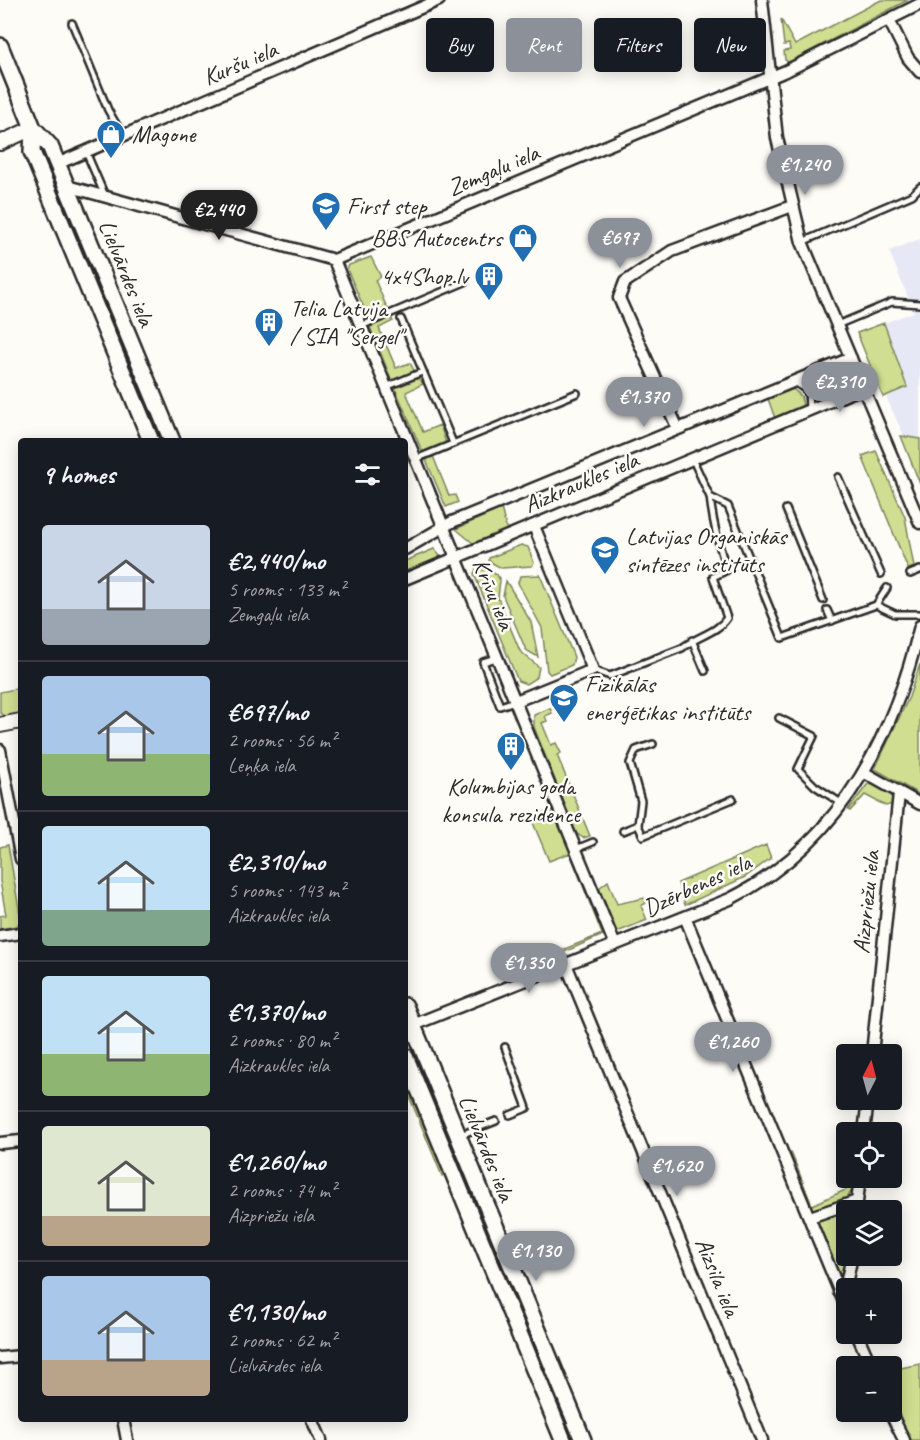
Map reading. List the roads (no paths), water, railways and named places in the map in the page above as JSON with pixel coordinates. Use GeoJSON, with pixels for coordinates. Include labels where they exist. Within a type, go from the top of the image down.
{"type":"FeatureCollection","features":[{"type":"Feature","properties":{"kind":"main road","name":"Lielvārdes iela"},"geometry":{"type":"LineString","coordinates":[[0,46],[33,128],[50,146],[171,438]]}},
{"type":"Feature","properties":{"kind":"main road","name":"Lielvārdes iela"},"geometry":{"type":"LineString","coordinates":[[33,128],[32,152],[150,438]]}},
{"type":"Feature","properties":{"kind":"main road","name":"Lielvārdes iela"},"geometry":{"type":"LineString","coordinates":[[408,1014],[583,1440]]}},
{"type":"Feature","properties":{"kind":"main road"},"geometry":{"type":"LineString","coordinates":[[408,1060],[425,1056]]}},
{"type":"Feature","properties":{"kind":"main road","name":"Lielvārdes iela"},"geometry":{"type":"LineString","coordinates":[[408,1066],[563,1440]]}},
{"type":"Feature","properties":{"kind":"street","name":"Kuršu iela"},"geometry":{"type":"LineString","coordinates":[[57,164],[439,0]]}},
{"type":"Feature","properties":{"kind":"street"},"geometry":{"type":"LineString","coordinates":[[762,0],[777,138],[802,242],[862,388],[919,516]]}},
{"type":"Feature","properties":{"kind":"street","name":"Zemgaļu iela"},"geometry":{"type":"LineString","coordinates":[[334,260],[771,77],[920,4]]}},
{"type":"Feature","properties":{"kind":"street"},"geometry":{"type":"LineString","coordinates":[[888,20],[908,58],[920,72]]}},
{"type":"Feature","properties":{"kind":"street"},"geometry":{"type":"LineString","coordinates":[[0,142],[33,128]]}},
{"type":"Feature","properties":{"kind":"street"},"geometry":{"type":"LineString","coordinates":[[67,186],[334,260]]}},
{"type":"Feature","properties":{"kind":"street"},"geometry":{"type":"LineString","coordinates":[[678,429],[619,298],[625,282],[672,251],[792,206]]}},
{"type":"Feature","properties":{"kind":"street","name":"Krīvu iela"},"geometry":{"type":"LineString","coordinates":[[334,260],[407,438]]}},
{"type":"Feature","properties":{"kind":"street","name":"Aizkraukles iela"},"geometry":{"type":"LineString","coordinates":[[408,547],[444,526],[851,358]]}},
{"type":"Feature","properties":{"kind":"street","name":"Aizkraukles iela"},"geometry":{"type":"LineString","coordinates":[[408,578],[862,388]]}},
{"type":"Feature","properties":{"kind":"street","name":"Krīvu iela"},"geometry":{"type":"LineString","coordinates":[[408,440],[615,945]]}},
{"type":"Feature","properties":{"kind":"street"},"geometry":{"type":"LineString","coordinates":[[516,701],[593,670],[534,526]]}},
{"type":"Feature","properties":{"kind":"street","name":"Dzērbenes iela"},"geometry":{"type":"LineString","coordinates":[[413,1026],[730,899],[758,884],[814,836],[865,773],[902,691],[920,626]]}},
{"type":"Feature","properties":{"kind":"street"},"geometry":{"type":"LineString","coordinates":[[0,725],[18,722]]}},
{"type":"Feature","properties":{"kind":"street"},"geometry":{"type":"LineString","coordinates":[[0,750],[18,843]]}},
{"type":"Feature","properties":{"kind":"street"},"geometry":{"type":"LineString","coordinates":[[865,773],[920,804]]}},
{"type":"Feature","properties":{"kind":"street","name":"Aizpriežu iela"},"geometry":{"type":"LineString","coordinates":[[873,1044],[899,793]]}},
{"type":"Feature","properties":{"kind":"street"},"geometry":{"type":"LineString","coordinates":[[685,916],[836,1284]]}},
{"type":"Feature","properties":{"kind":"street"},"geometry":{"type":"LineString","coordinates":[[0,936],[18,933]]}},
{"type":"Feature","properties":{"kind":"street","name":"Aizsila iela"},"geometry":{"type":"LineString","coordinates":[[566,964],[762,1440]]}},
{"type":"Feature","properties":{"kind":"street"},"geometry":{"type":"LineString","coordinates":[[0,1143],[18,1141]]}},
{"type":"Feature","properties":{"kind":"street"},"geometry":{"type":"LineString","coordinates":[[810,1217],[836,1211]]}},
{"type":"Feature","properties":{"kind":"street"},"geometry":{"type":"LineString","coordinates":[[0,1358],[18,1356]]}},
{"type":"Feature","properties":{"kind":"street"},"geometry":{"type":"LineString","coordinates":[[124,1422],[127,1440]]}},
{"type":"Feature","properties":{"kind":"street"},"geometry":{"type":"LineString","coordinates":[[313,1422],[321,1440]]}},
{"type":"Feature","properties":{"kind":"street"},"geometry":{"type":"LineString","coordinates":[[895,1422],[904,1440]]}},
{"type":"Feature","properties":{"kind":"lane"},"geometry":{"type":"LineString","coordinates":[[72,23],[108,110],[123,136]]}},
{"type":"Feature","properties":{"kind":"lane"},"geometry":{"type":"LineString","coordinates":[[86,152],[105,196]]}},
{"type":"Feature","properties":{"kind":"lane"},"geometry":{"type":"LineString","coordinates":[[802,242],[912,195],[920,187]]}},
{"type":"Feature","properties":{"kind":"lane"},"geometry":{"type":"LineString","coordinates":[[361,326],[465,282]]}},
{"type":"Feature","properties":{"kind":"lane"},"geometry":{"type":"LineString","coordinates":[[837,325],[892,302],[920,304]]}},
{"type":"Feature","properties":{"kind":"lane"},"geometry":{"type":"LineString","coordinates":[[401,319],[453,443]]}},
{"type":"Feature","properties":{"kind":"lane"},"geometry":{"type":"LineString","coordinates":[[386,387],[422,372]]}},
{"type":"Feature","properties":{"kind":"lane"},"geometry":{"type":"LineString","coordinates":[[793,382],[808,391],[811,405],[807,412]]}},
{"type":"Feature","properties":{"kind":"lane"},"geometry":{"type":"LineString","coordinates":[[416,459],[577,393]]}},
{"type":"Feature","properties":{"kind":"lane"},"geometry":{"type":"LineString","coordinates":[[593,670],[610,676],[682,648],[692,640],[721,627],[727,618],[713,577],[728,570],[714,533],[715,524],[710,497],[693,460]]}},
{"type":"Feature","properties":{"kind":"lane"},"geometry":{"type":"LineString","coordinates":[[838,477],[881,574]]}},
{"type":"Feature","properties":{"kind":"lane"},"geometry":{"type":"LineString","coordinates":[[710,497],[728,506],[782,638],[876,605],[887,588]]}},
{"type":"Feature","properties":{"kind":"lane"},"geometry":{"type":"LineString","coordinates":[[786,509],[823,600]]}},
{"type":"Feature","properties":{"kind":"lane"},"geometry":{"type":"LineString","coordinates":[[910,574],[920,570]]}},
{"type":"Feature","properties":{"kind":"lane"},"geometry":{"type":"LineString","coordinates":[[876,605],[895,614],[920,614]]}},
{"type":"Feature","properties":{"kind":"lane"},"geometry":{"type":"LineString","coordinates":[[827,610],[832,621]]}},
{"type":"Feature","properties":{"kind":"lane"},"geometry":{"type":"LineString","coordinates":[[692,640],[705,671]]}},
{"type":"Feature","properties":{"kind":"lane"},"geometry":{"type":"LineString","coordinates":[[498,657],[483,662],[500,706],[516,701]]}},
{"type":"Feature","properties":{"kind":"lane"},"geometry":{"type":"LineString","coordinates":[[779,718],[814,736],[798,769],[815,786],[842,804]]}},
{"type":"Feature","properties":{"kind":"lane"},"geometry":{"type":"LineString","coordinates":[[653,744],[636,750],[630,763],[641,801],[638,825],[643,836],[734,799]]}},
{"type":"Feature","properties":{"kind":"lane"},"geometry":{"type":"LineString","coordinates":[[623,831],[638,825]]}},
{"type":"Feature","properties":{"kind":"lane"},"geometry":{"type":"LineString","coordinates":[[576,849],[593,842]]}},
{"type":"Feature","properties":{"kind":"lane"},"geometry":{"type":"LineString","coordinates":[[505,1047],[527,1108],[510,1116]]}},
{"type":"Feature","properties":{"kind":"lane"},"geometry":{"type":"LineString","coordinates":[[458,1136],[496,1121]]}},
{"type":"Feature","properties":{"kind":"place","name":"Magone"},"geometry":{"type":"Point","coordinates":[111,160]}},
{"type":"Feature","properties":{"kind":"place","name":"First step"},"geometry":{"type":"Point","coordinates":[326,232]}},
{"type":"Feature","properties":{"kind":"place","name":"BBS Autocentrs"},"geometry":{"type":"Point","coordinates":[523,264]}},
{"type":"Feature","properties":{"kind":"place","name":"4x4Shop.lv"},"geometry":{"type":"Point","coordinates":[489,302]}},
{"type":"Feature","properties":{"kind":"place","name":"Telia Latvija / SIA \"Sergel\""},"geometry":{"type":"Point","coordinates":[269,348]}},
{"type":"Feature","properties":{"kind":"place","name":"Latvijas Organiskās sintēzes institūts"},"geometry":{"type":"Point","coordinates":[605,576]}},
{"type":"Feature","properties":{"kind":"place","name":"Fizikālās enerģētikas institūts"},"geometry":{"type":"Point","coordinates":[564,724]}},
{"type":"Feature","properties":{"kind":"place","name":"Kolumbijas goda konsula rezidence"},"geometry":{"type":"Point","coordinates":[511,772]}}]}
